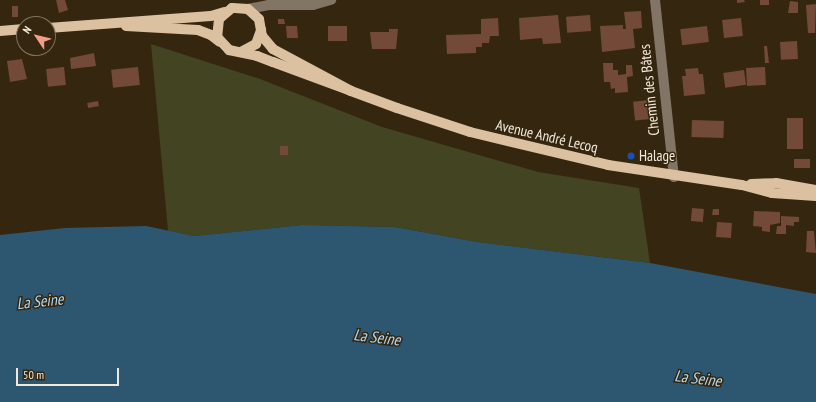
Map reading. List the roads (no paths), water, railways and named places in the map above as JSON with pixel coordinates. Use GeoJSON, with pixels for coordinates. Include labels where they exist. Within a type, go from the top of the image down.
{"type":"FeatureCollection","features":[{"type":"Feature","properties":{"kind":"main road"},"geometry":{"type":"LineString","coordinates":[[56,28],[98,25],[145,19],[211,16],[237,7],[248,9],[256,15],[265,40],[273,49],[351,91]]}},
{"type":"Feature","properties":{"kind":"main road"},"geometry":{"type":"LineString","coordinates":[[220,42],[216,24],[228,10]]}},
{"type":"Feature","properties":{"kind":"main road"},"geometry":{"type":"LineString","coordinates":[[98,25],[190,29],[211,35],[229,50],[257,56],[351,91]]}},
{"type":"Feature","properties":{"kind":"main road"},"geometry":{"type":"LineString","coordinates":[[241,52],[256,44],[261,27]]}},
{"type":"Feature","properties":{"kind":"main road"},"geometry":{"type":"LineString","coordinates":[[0,31],[16,30]]}},
{"type":"Feature","properties":{"kind":"main road","name":"Avenue André Lecoq"},"geometry":{"type":"LineString","coordinates":[[351,91],[436,122],[504,142],[571,158],[674,176],[742,185],[772,193],[816,196]]}},
{"type":"Feature","properties":{"kind":"main road","name":"Avenue André Lecoq"},"geometry":{"type":"LineString","coordinates":[[742,185],[776,183],[816,190]]}},
{"type":"Feature","properties":{"kind":"street"},"geometry":{"type":"LineString","coordinates":[[248,9],[282,4],[313,5],[331,0]]}},
{"type":"Feature","properties":{"kind":"street","name":"Chemin des Bâtes"},"geometry":{"type":"LineString","coordinates":[[655,0],[674,176]]}},
{"type":"Feature","properties":{"kind":"street"},"geometry":{"type":"LineString","coordinates":[[261,27],[264,15],[282,4]]}},
{"type":"Feature","properties":{"kind":"water","name":"La Seine"},"geometry":{"type":"Polygon","coordinates":[[[302,225],[395,227],[477,242],[650,263],[816,294],[816,402],[0,402],[0,235],[65,228],[146,226],[194,236],[302,225]]]}},
{"type":"Feature","properties":{"kind":"place","name":"Halage"},"geometry":{"type":"Point","coordinates":[631,156]}}]}
